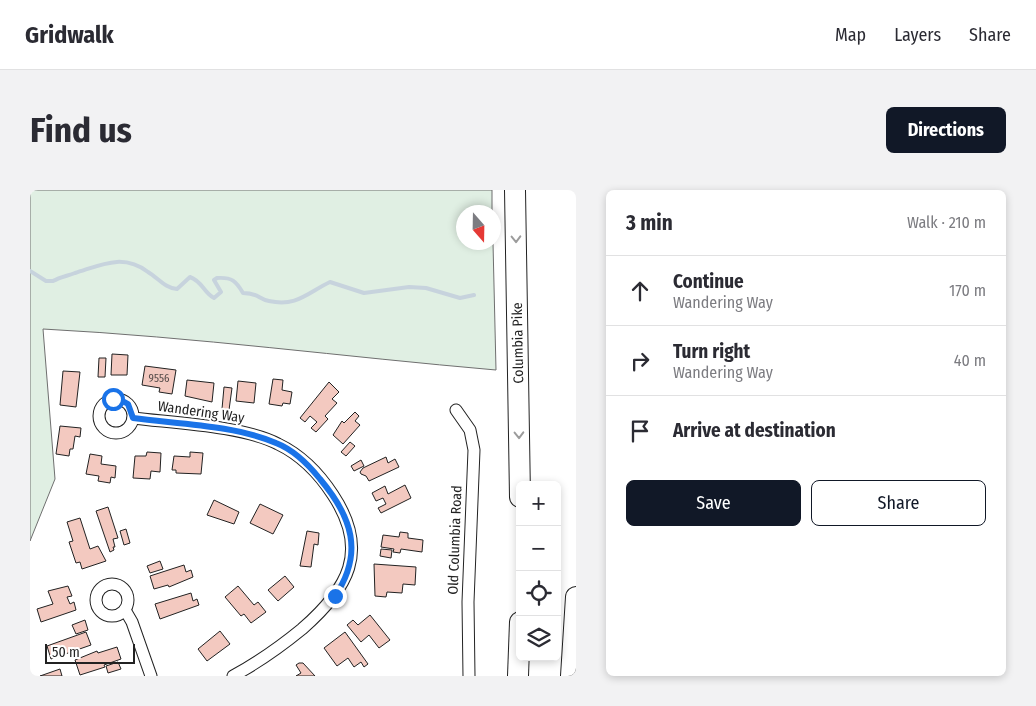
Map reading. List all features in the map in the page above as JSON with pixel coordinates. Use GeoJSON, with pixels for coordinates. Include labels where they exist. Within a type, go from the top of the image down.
{"type":"FeatureCollection","features":[{"type":"Feature","properties":{"kind":"highway","name":"Columbia Pike"},"geometry":{"type":"LineString","coordinates":[[515,190],[520,481]]}},
{"type":"Feature","properties":{"kind":"highway"},"geometry":{"type":"LineString","coordinates":[[571,676],[576,597]]}},
{"type":"Feature","properties":{"kind":"highway"},"geometry":{"type":"LineString","coordinates":[[518,676],[519,661]]}},
{"type":"Feature","properties":{"kind":"street","name":"Old Columbia Road"},"geometry":{"type":"LineString","coordinates":[[456,410],[470,430],[474,450],[468,602],[469,676]]}},
{"type":"Feature","properties":{"kind":"street","name":"Wandering Way"},"geometry":{"type":"LineString","coordinates":[[133,418],[240,432],[278,443],[292,452],[317,474],[330,490],[347,520],[351,535],[352,551],[344,582],[335,596],[323,611],[293,636],[271,653],[233,676]]}},
{"type":"Feature","properties":{"kind":"street"},"geometry":{"type":"LineString","coordinates":[[125,610],[137,635],[151,676]]}},
{"type":"Feature","properties":{"kind":"green space"},"geometry":{"type":"Polygon","coordinates":[[[30,190],[492,190],[492,205],[456,205],[456,250],[493,250],[496,370],[213,342],[43,329],[55,479],[30,541],[30,190]]]}},
{"type":"Feature","properties":{"kind":"building"},"geometry":{"type":"Polygon","coordinates":[[[112,354],[128,355],[127,375],[111,375],[112,354]]]}},
{"type":"Feature","properties":{"kind":"building"},"geometry":{"type":"Polygon","coordinates":[[[99,358],[106,358],[105,377],[98,377],[99,358]]]}},
{"type":"Feature","properties":{"kind":"building"},"geometry":{"type":"Polygon","coordinates":[[[145,366],[176,370],[172,394],[159,392],[160,388],[142,385],[145,366]]]}},
{"type":"Feature","properties":{"kind":"building"},"geometry":{"type":"Polygon","coordinates":[[[63,371],[80,372],[76,407],[60,405],[63,371]]]}},
{"type":"Feature","properties":{"kind":"building"},"geometry":{"type":"Polygon","coordinates":[[[273,379],[283,380],[282,390],[292,392],[290,404],[283,403],[282,406],[269,404],[273,379]]]}},
{"type":"Feature","properties":{"kind":"building"},"geometry":{"type":"Polygon","coordinates":[[[187,380],[214,383],[212,402],[185,396],[187,380]]]}},
{"type":"Feature","properties":{"kind":"building"},"geometry":{"type":"Polygon","coordinates":[[[238,381],[256,383],[254,403],[236,401],[238,381]]]}},
{"type":"Feature","properties":{"kind":"building"},"geometry":{"type":"Polygon","coordinates":[[[329,382],[339,392],[332,399],[337,403],[325,416],[328,419],[316,432],[311,428],[317,422],[310,416],[305,422],[300,418],[329,382]]]}},
{"type":"Feature","properties":{"kind":"building"},"geometry":{"type":"Polygon","coordinates":[[[224,387],[232,388],[229,410],[222,409],[224,387]]]}},
{"type":"Feature","properties":{"kind":"building"},"geometry":{"type":"Polygon","coordinates":[[[355,412],[359,416],[355,421],[360,425],[343,444],[333,435],[342,421],[344,423],[355,412]]]}},
{"type":"Feature","properties":{"kind":"building"},"geometry":{"type":"Polygon","coordinates":[[[60,426],[81,428],[80,437],[75,436],[73,449],[70,449],[69,456],[56,454],[60,426]]]}},
{"type":"Feature","properties":{"kind":"building"},"geometry":{"type":"Polygon","coordinates":[[[350,442],[355,446],[346,456],[341,452],[350,442]]]}},
{"type":"Feature","properties":{"kind":"building"},"geometry":{"type":"Polygon","coordinates":[[[147,452],[161,453],[160,472],[151,471],[150,479],[133,478],[135,456],[146,456],[147,452]]]}},
{"type":"Feature","properties":{"kind":"building"},"geometry":{"type":"Polygon","coordinates":[[[190,452],[203,453],[201,474],[176,473],[176,470],[172,470],[174,456],[190,457],[190,452]]]}},
{"type":"Feature","properties":{"kind":"building"},"geometry":{"type":"Polygon","coordinates":[[[90,454],[102,456],[101,464],[116,466],[115,478],[111,477],[110,483],[98,481],[99,476],[86,474],[90,454]]]}},
{"type":"Feature","properties":{"kind":"building"},"geometry":{"type":"Polygon","coordinates":[[[386,457],[388,463],[395,459],[399,467],[369,481],[366,476],[361,474],[360,472],[363,468],[386,457]]]}},
{"type":"Feature","properties":{"kind":"building"},"geometry":{"type":"Polygon","coordinates":[[[361,460],[364,466],[354,471],[351,466],[361,460]]]}},
{"type":"Feature","properties":{"kind":"building"},"geometry":{"type":"Polygon","coordinates":[[[405,485],[411,498],[381,513],[378,508],[386,504],[383,498],[376,501],[372,493],[385,486],[388,494],[405,485]]]}},
{"type":"Feature","properties":{"kind":"building"},"geometry":{"type":"Polygon","coordinates":[[[214,500],[239,512],[234,524],[207,515],[214,500]]]}},
{"type":"Feature","properties":{"kind":"building"},"geometry":{"type":"Polygon","coordinates":[[[260,504],[283,515],[273,534],[250,523],[260,504]]]}},
{"type":"Feature","properties":{"kind":"building"},"geometry":{"type":"Polygon","coordinates":[[[108,507],[118,538],[113,539],[115,547],[110,552],[96,511],[108,507]]]}},
{"type":"Feature","properties":{"kind":"building"},"geometry":{"type":"Polygon","coordinates":[[[80,518],[90,549],[98,546],[106,561],[82,569],[80,562],[76,563],[69,542],[73,541],[67,522],[80,518]]]}},
{"type":"Feature","properties":{"kind":"building"},"geometry":{"type":"Polygon","coordinates":[[[126,529],[130,543],[124,545],[120,531],[126,529]]]}},
{"type":"Feature","properties":{"kind":"building"},"geometry":{"type":"Polygon","coordinates":[[[307,531],[319,533],[318,545],[314,544],[311,567],[300,566],[307,531]]]}},
{"type":"Feature","properties":{"kind":"building"},"geometry":{"type":"Polygon","coordinates":[[[400,532],[408,533],[408,538],[423,540],[422,552],[401,549],[400,553],[393,552],[394,549],[381,547],[383,535],[399,537],[400,532]]]}},
{"type":"Feature","properties":{"kind":"building"},"geometry":{"type":"Polygon","coordinates":[[[381,549],[392,550],[391,558],[380,556],[381,549]]]}},
{"type":"Feature","properties":{"kind":"building"},"geometry":{"type":"Polygon","coordinates":[[[160,561],[163,569],[150,573],[147,566],[160,561]]]}},
{"type":"Feature","properties":{"kind":"building"},"geometry":{"type":"Polygon","coordinates":[[[374,564],[416,567],[415,585],[403,584],[402,593],[387,592],[386,597],[375,596],[374,564]]]}},
{"type":"Feature","properties":{"kind":"building"},"geometry":{"type":"Polygon","coordinates":[[[184,565],[186,572],[191,570],[193,577],[169,587],[168,585],[154,589],[150,576],[184,565]]]}},
{"type":"Feature","properties":{"kind":"building"},"geometry":{"type":"Polygon","coordinates":[[[285,576],[294,587],[278,601],[268,590],[285,576]]]}},
{"type":"Feature","properties":{"kind":"building"},"geometry":{"type":"Polygon","coordinates":[[[68,586],[72,596],[67,597],[70,604],[74,602],[76,610],[41,622],[37,609],[53,604],[48,591],[68,586]]]}},
{"type":"Feature","properties":{"kind":"building"},"geometry":{"type":"Polygon","coordinates":[[[238,586],[254,605],[258,602],[266,612],[251,623],[244,614],[241,616],[225,597],[238,586]]]}},
{"type":"Feature","properties":{"kind":"building"},"geometry":{"type":"Polygon","coordinates":[[[191,593],[193,601],[197,599],[199,605],[160,619],[155,604],[191,593]]]}},
{"type":"Feature","properties":{"kind":"building"},"geometry":{"type":"Polygon","coordinates":[[[370,615],[390,640],[379,648],[369,635],[361,642],[347,625],[353,620],[358,625],[370,615]]]}},
{"type":"Feature","properties":{"kind":"building"},"geometry":{"type":"Polygon","coordinates":[[[85,620],[88,630],[76,634],[72,625],[85,620]]]}},
{"type":"Feature","properties":{"kind":"building"},"geometry":{"type":"Polygon","coordinates":[[[220,631],[230,644],[207,661],[198,649],[220,631]]]}},
{"type":"Feature","properties":{"kind":"building"},"geometry":{"type":"Polygon","coordinates":[[[86,632],[91,645],[51,659],[47,646],[86,632]]]}},
{"type":"Feature","properties":{"kind":"building"},"geometry":{"type":"Polygon","coordinates":[[[345,632],[368,664],[364,667],[361,662],[354,667],[348,658],[337,666],[324,648],[345,632]]]}},
{"type":"Feature","properties":{"kind":"building"},"geometry":{"type":"Polygon","coordinates":[[[117,647],[121,659],[104,665],[105,667],[80,675],[75,660],[97,651],[98,653],[117,647]]]}},
{"type":"Feature","properties":{"kind":"building"},"geometry":{"type":"Polygon","coordinates":[[[118,662],[121,669],[108,673],[106,666],[118,662]]]}},
{"type":"Feature","properties":{"kind":"building"},"geometry":{"type":"Polygon","coordinates":[[[303,663],[315,676],[296,676],[301,673],[296,665],[303,663]]]}},
{"type":"Feature","properties":{"kind":"building"},"geometry":{"type":"Polygon","coordinates":[[[60,669],[62,676],[40,676],[60,669]]]}},
{"type":"Feature","properties":{"kind":"waterway"},"geometry":{"type":"LineString","coordinates":[[30,271],[46,281],[53,281],[103,264],[112,262],[130,263],[139,266],[165,285],[173,288],[177,289],[190,277],[197,281],[214,298],[221,292],[214,280],[226,278],[236,283],[243,293],[279,302],[295,301],[330,282],[364,293],[409,287],[426,288],[460,298],[474,295]]}},
{"type":"Feature","properties":{"kind":"route"},"geometry":{"type":"LineString","coordinates":[[113,399],[124,400],[132,408],[133,418],[260,436],[278,443],[306,462],[340,505],[351,535],[352,551],[349,568],[344,582],[335,596]]}}]}
